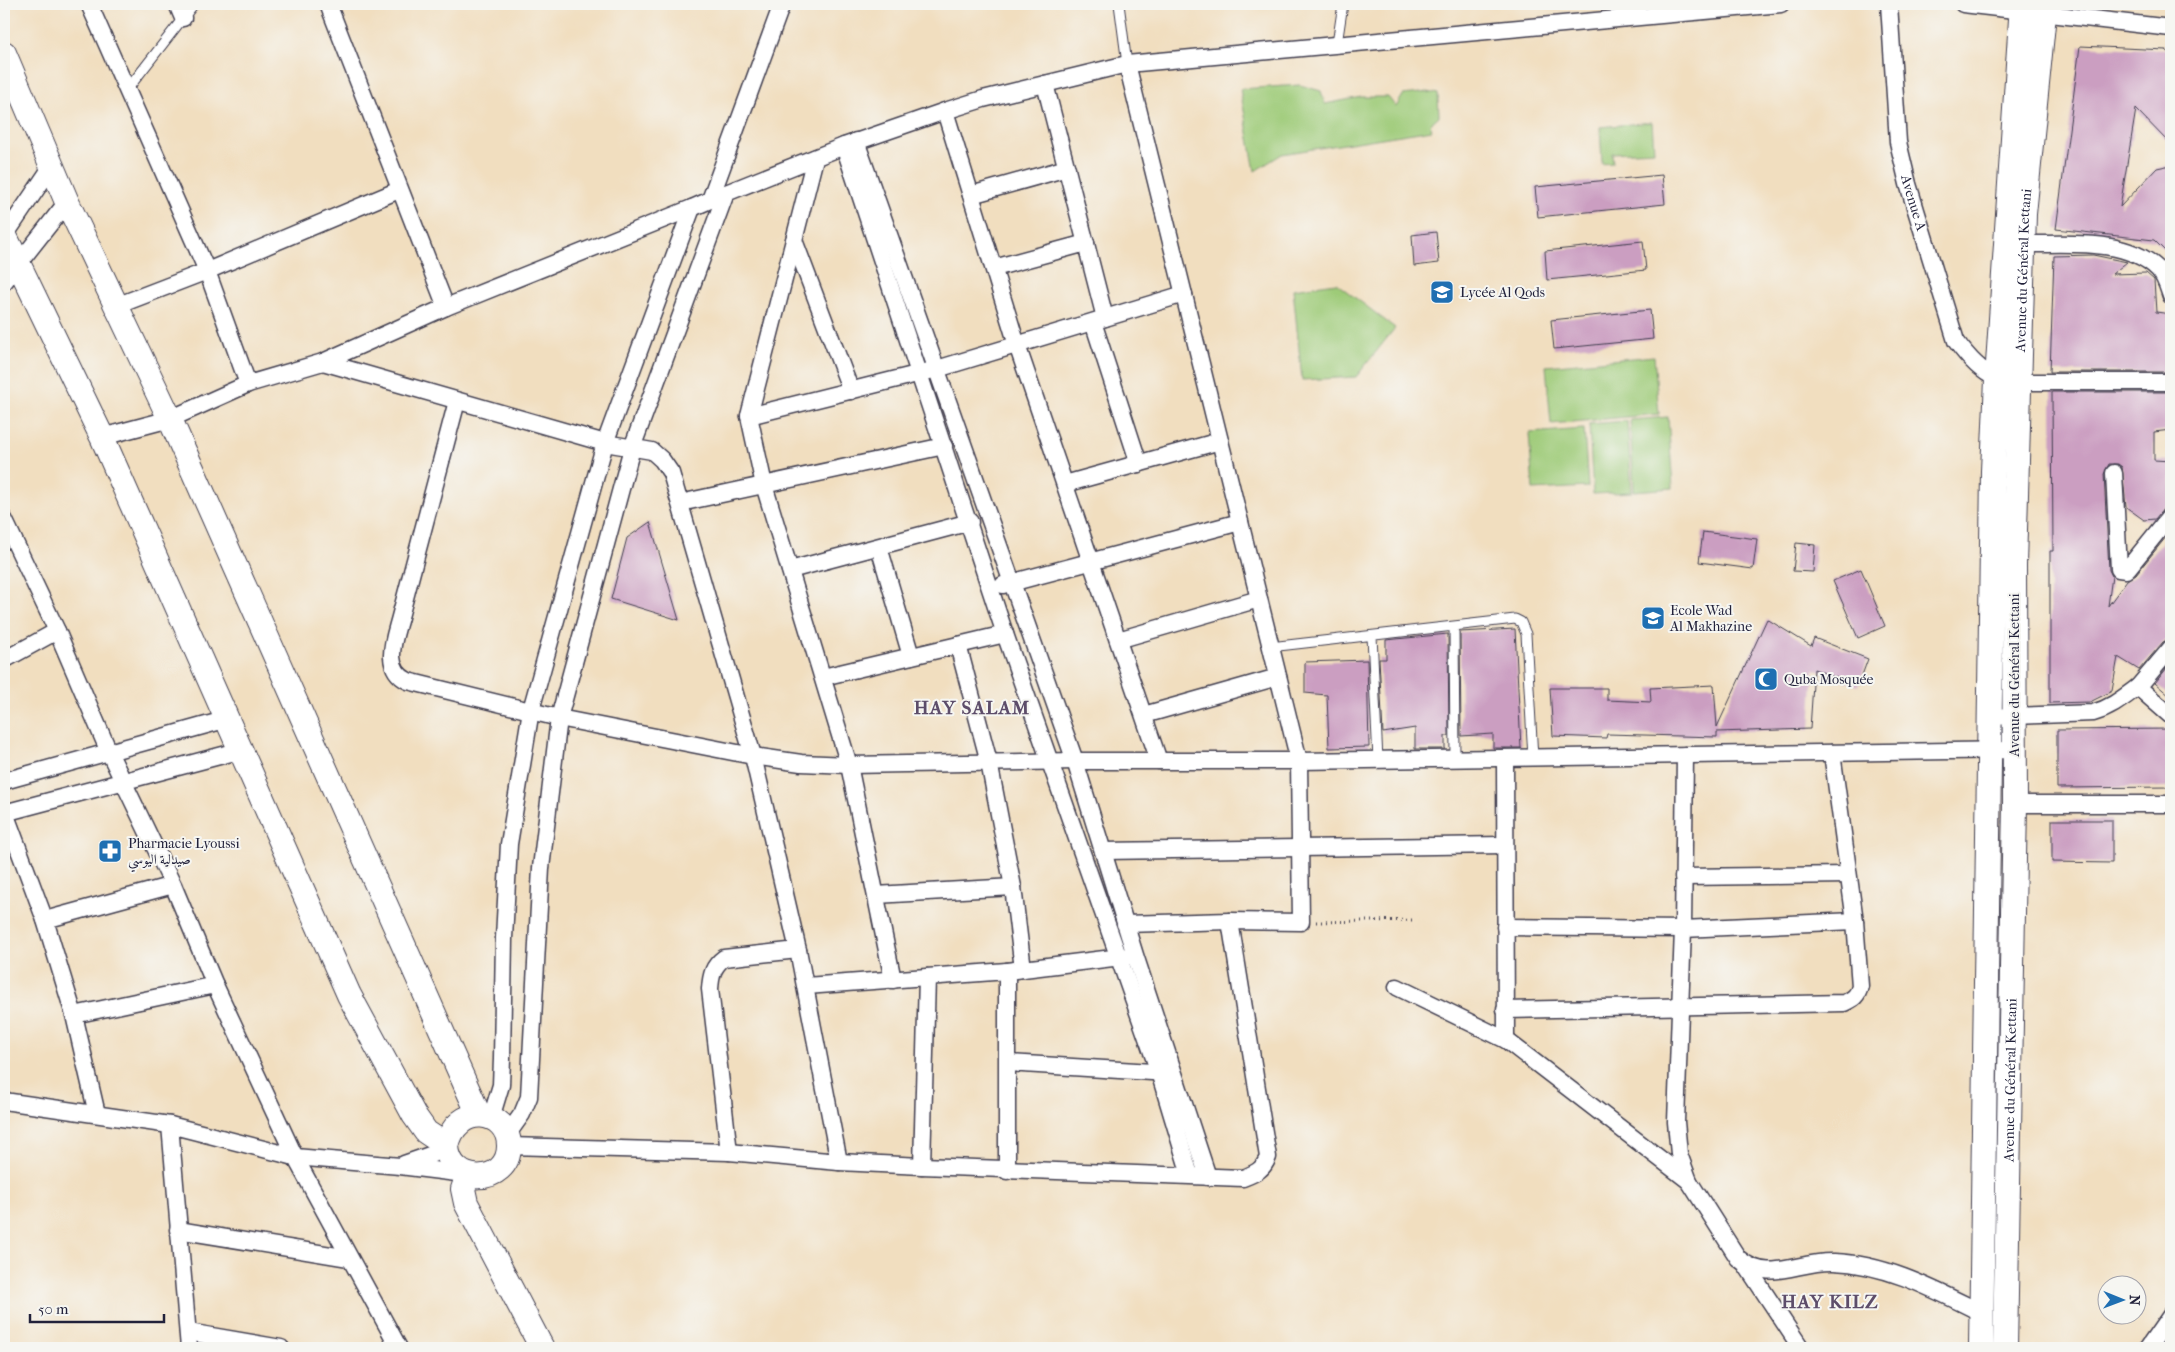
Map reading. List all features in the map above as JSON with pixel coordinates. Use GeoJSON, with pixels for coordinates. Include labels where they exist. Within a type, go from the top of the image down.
{"type":"FeatureCollection","features":[{"type":"Feature","properties":{"kind":"street"},"geometry":{"type":"LineString","coordinates":[[89,4],[207,271],[248,384]]}},
{"type":"Feature","properties":{"kind":"street"},"geometry":{"type":"LineString","coordinates":[[328,4],[446,307]]}},
{"type":"Feature","properties":{"kind":"street"},"geometry":{"type":"LineString","coordinates":[[710,200],[782,4]]}},
{"type":"Feature","properties":{"kind":"street"},"geometry":{"type":"LineString","coordinates":[[102,437],[170,419],[248,384],[323,362],[446,307],[692,208],[726,192],[850,144],[945,111],[1045,84],[1127,64],[1781,4]]}},
{"type":"Feature","properties":{"kind":"street","name":"Avenue A"},"geometry":{"type":"LineString","coordinates":[[1889,4],[1898,142],[1908,184],[1956,341],[1974,361],[2008,380]]}},
{"type":"Feature","properties":{"kind":"street"},"geometry":{"type":"LineString","coordinates":[[1963,4],[2033,8],[2171,28]]}},
{"type":"Feature","properties":{"kind":"street","name":"Avenue du Général Kettani"},"geometry":{"type":"LineString","coordinates":[[1981,1348],[1989,717],[2008,380],[2033,8]]}},
{"type":"Feature","properties":{"kind":"street","name":"Avenue du Général Kettani"},"geometry":{"type":"LineString","coordinates":[[2005,1348],[2015,804],[2014,566],[2008,380],[2023,244],[2033,8]]}},
{"type":"Feature","properties":{"kind":"street"},"geometry":{"type":"LineString","coordinates":[[4,53],[67,202],[170,419],[496,1128],[507,1158],[500,1168],[491,1174],[479,1177],[400,1166],[295,1157],[170,1125],[4,1102]]}},
{"type":"Feature","properties":{"kind":"street"},"geometry":{"type":"LineString","coordinates":[[1126,924],[1230,921],[1300,922],[1298,761],[1127,64]]}},
{"type":"Feature","properties":{"kind":"street"},"geometry":{"type":"LineString","coordinates":[[1045,84],[1086,244],[1099,320],[1139,464]]}},
{"type":"Feature","properties":{"kind":"street"},"geometry":{"type":"LineString","coordinates":[[945,111],[1017,345],[1159,761]]}},
{"type":"Feature","properties":{"kind":"street"},"geometry":{"type":"LineString","coordinates":[[850,144],[937,369],[1075,760],[1126,924],[1128,956]]}},
{"type":"Feature","properties":{"kind":"street"},"geometry":{"type":"LineString","coordinates":[[850,144],[921,374],[1006,634],[1052,761],[1128,956],[1166,1072],[1208,1177]]}},
{"type":"Feature","properties":{"kind":"street"},"geometry":{"type":"LineString","coordinates":[[815,158],[749,416],[764,485],[849,765],[893,980]]}},
{"type":"Feature","properties":{"kind":"street"},"geometry":{"type":"LineString","coordinates":[[52,166],[4,236],[11,273],[102,437],[349,995],[414,1115],[426,1132],[447,1147]]}},
{"type":"Feature","properties":{"kind":"street"},"geometry":{"type":"LineString","coordinates":[[971,195],[1067,168]]}},
{"type":"Feature","properties":{"kind":"street"},"geometry":{"type":"LineString","coordinates":[[116,306],[207,271],[400,190]]}},
{"type":"Feature","properties":{"kind":"street"},"geometry":{"type":"LineString","coordinates":[[496,1128],[522,1114],[529,1097],[541,868],[559,718],[632,448],[726,192]]}},
{"type":"Feature","properties":{"kind":"street"},"geometry":{"type":"LineString","coordinates":[[11,273],[67,202]]}},
{"type":"Feature","properties":{"kind":"street"},"geometry":{"type":"LineString","coordinates":[[496,1128],[502,1059],[504,938],[510,844],[532,710],[605,442],[692,208]]}},
{"type":"Feature","properties":{"kind":"street"},"geometry":{"type":"LineString","coordinates":[[794,240],[851,391]]}},
{"type":"Feature","properties":{"kind":"street"},"geometry":{"type":"LineString","coordinates":[[994,268],[1086,244]]}},
{"type":"Feature","properties":{"kind":"street"},"geometry":{"type":"LineString","coordinates":[[2023,244],[2119,248],[2144,259],[2158,269],[2164,277],[2171,296]]}},
{"type":"Feature","properties":{"kind":"street"},"geometry":{"type":"LineString","coordinates":[[749,416],[921,374],[1184,294]]}},
{"type":"Feature","properties":{"kind":"street"},"geometry":{"type":"LineString","coordinates":[[323,362],[605,442],[652,451],[662,460],[671,473],[753,756],[806,986],[839,1162]]}},
{"type":"Feature","properties":{"kind":"street"},"geometry":{"type":"LineString","coordinates":[[2008,380],[2171,382]]}},
{"type":"Feature","properties":{"kind":"street"},"geometry":{"type":"LineString","coordinates":[[457,401],[394,640],[392,664],[398,675],[408,681],[559,718],[753,756],[801,763],[849,765],[1075,760],[1298,761],[2015,750]]}},
{"type":"Feature","properties":{"kind":"street"},"geometry":{"type":"LineString","coordinates":[[1065,484],[1220,441]]}},
{"type":"Feature","properties":{"kind":"street"},"geometry":{"type":"LineString","coordinates":[[680,503],[944,446]]}},
{"type":"Feature","properties":{"kind":"street"},"geometry":{"type":"LineString","coordinates":[[2114,473],[2119,569],[2126,570],[2129,567],[2171,515]]}},
{"type":"Feature","properties":{"kind":"street"},"geometry":{"type":"LineString","coordinates":[[4,519],[57,631],[109,752],[173,885],[215,985],[295,1157],[399,1348]]}},
{"type":"Feature","properties":{"kind":"street"},"geometry":{"type":"LineString","coordinates":[[790,570],[970,522]]}},
{"type":"Feature","properties":{"kind":"street"},"geometry":{"type":"LineString","coordinates":[[991,589],[1240,522]]}},
{"type":"Feature","properties":{"kind":"street"},"geometry":{"type":"LineString","coordinates":[[879,547],[911,656]]}},
{"type":"Feature","properties":{"kind":"street"},"geometry":{"type":"LineString","coordinates":[[1118,640],[1258,599]]}},
{"type":"Feature","properties":{"kind":"street"},"geometry":{"type":"LineString","coordinates":[[4,660],[57,631]]}},
{"type":"Feature","properties":{"kind":"street"},"geometry":{"type":"LineString","coordinates":[[822,677],[1006,634]]}},
{"type":"Feature","properties":{"kind":"street"},"geometry":{"type":"LineString","coordinates":[[958,645],[989,762],[1013,887],[1015,970],[1008,1063],[1006,1171]]}},
{"type":"Feature","properties":{"kind":"street"},"geometry":{"type":"LineString","coordinates":[[1989,717],[2093,713],[2106,710],[2138,687],[2171,648]]}},
{"type":"Feature","properties":{"kind":"street"},"geometry":{"type":"LineString","coordinates":[[1144,715],[1278,677]]}},
{"type":"Feature","properties":{"kind":"street"},"geometry":{"type":"LineString","coordinates":[[2138,687],[2171,716]]}},
{"type":"Feature","properties":{"kind":"street"},"geometry":{"type":"LineString","coordinates":[[4,781],[228,719]]}},
{"type":"Feature","properties":{"kind":"street"},"geometry":{"type":"LineString","coordinates":[[97,1114],[74,1016],[45,920],[4,812],[242,750]]}},
{"type":"Feature","properties":{"kind":"street"},"geometry":{"type":"LineString","coordinates":[[1505,1010],[1679,1008],[1844,1003],[1853,999],[1858,993],[1860,986],[1855,921],[1832,753]]}},
{"type":"Feature","properties":{"kind":"street"},"geometry":{"type":"LineString","coordinates":[[1685,755],[1683,929],[1676,1122],[1679,1154],[1689,1181],[1738,1258],[1746,1265],[1801,1348]]}},
{"type":"Feature","properties":{"kind":"street"},"geometry":{"type":"LineString","coordinates":[[1505,758],[1506,1040]]}},
{"type":"Feature","properties":{"kind":"street"},"geometry":{"type":"LineString","coordinates":[[2015,804],[2171,804]]}},
{"type":"Feature","properties":{"kind":"street"},"geometry":{"type":"LineString","coordinates":[[1103,850],[1504,845]]}},
{"type":"Feature","properties":{"kind":"street"},"geometry":{"type":"LineString","coordinates":[[1683,877],[1848,875]]}},
{"type":"Feature","properties":{"kind":"street"},"geometry":{"type":"LineString","coordinates":[[45,920],[173,885]]}},
{"type":"Feature","properties":{"kind":"street"},"geometry":{"type":"LineString","coordinates":[[876,895],[1013,887]]}},
{"type":"Feature","properties":{"kind":"street"},"geometry":{"type":"LineString","coordinates":[[466,1175],[456,1168],[450,1159],[447,1147],[450,1134],[457,1124],[467,1117],[496,1128],[839,1162],[1006,1171],[1243,1178],[1257,1173],[1264,1166],[1268,1157],[1230,921]]}},
{"type":"Feature","properties":{"kind":"street"},"geometry":{"type":"LineString","coordinates":[[1505,927],[1683,929],[1855,921]]}},
{"type":"Feature","properties":{"kind":"street"},"geometry":{"type":"LineString","coordinates":[[728,1152],[710,989],[711,977],[716,964],[724,958],[798,950]]}},
{"type":"Feature","properties":{"kind":"street"},"geometry":{"type":"LineString","coordinates":[[806,986],[1015,970],[1128,956]]}},
{"type":"Feature","properties":{"kind":"street"},"geometry":{"type":"LineString","coordinates":[[922,1166],[928,977]]}},
{"type":"Feature","properties":{"kind":"street"},"geometry":{"type":"LineString","coordinates":[[74,1016],[215,985]]}},
{"type":"Feature","properties":{"kind":"street"},"geometry":{"type":"LineString","coordinates":[[1397,987],[1506,1040],[1689,1181]]}},
{"type":"Feature","properties":{"kind":"street"},"geometry":{"type":"LineString","coordinates":[[1008,1063],[1166,1072]]}},
{"type":"Feature","properties":{"kind":"street"},"geometry":{"type":"LineString","coordinates":[[1166,1072],[1190,1175]]}},
{"type":"Feature","properties":{"kind":"street"},"geometry":{"type":"LineString","coordinates":[[170,1125],[188,1340],[281,1348]]}},
{"type":"Feature","properties":{"kind":"street"},"geometry":{"type":"LineString","coordinates":[[400,1166],[447,1147]]}},
{"type":"Feature","properties":{"kind":"street"},"geometry":{"type":"LineString","coordinates":[[466,1175],[463,1189],[466,1203],[542,1348]]}},
{"type":"Feature","properties":{"kind":"street"},"geometry":{"type":"LineString","coordinates":[[178,1230],[349,1258]]}},
{"type":"Feature","properties":{"kind":"street"},"geometry":{"type":"LineString","coordinates":[[1746,1265],[1771,1272],[1833,1262],[1882,1270],[1925,1285],[1982,1313]]}},
{"type":"Feature","properties":{"kind":"street"},"geometry":{"type":"LineString","coordinates":[[2148,1348],[2171,1315]]}},
{"type":"Feature","properties":{"kind":"lane"},"geometry":{"type":"LineString","coordinates":[[127,90],[180,11],[194,4]]}},
{"type":"Feature","properties":{"kind":"lane"},"geometry":{"type":"LineString","coordinates":[[1119,4],[1127,64]]}},
{"type":"Feature","properties":{"kind":"lane"},"geometry":{"type":"LineString","coordinates":[[1337,44],[1343,4]]}},
{"type":"Feature","properties":{"kind":"lane"},"geometry":{"type":"LineString","coordinates":[[1270,646],[1515,619],[1521,622],[1526,634],[1533,758]]}},
{"type":"Feature","properties":{"kind":"lane"},"geometry":{"type":"LineString","coordinates":[[1454,627],[1456,759]]}},
{"type":"Feature","properties":{"kind":"lane"},"geometry":{"type":"LineString","coordinates":[[1372,636],[1378,760]]}},
{"type":"Feature","properties":{"kind":"path"},"geometry":{"type":"LineString","coordinates":[[1300,922],[1416,920]]}},
{"type":"Feature","properties":{"kind":"green space"},"geometry":{"type":"Polygon","coordinates":[[[1300,85],[1321,91],[1325,104],[1361,97],[1388,97],[1396,107],[1403,95],[1428,92],[1438,94],[1439,116],[1430,124],[1432,130],[1282,154],[1255,171],[1240,89],[1300,85]]]}},
{"type":"Feature","properties":{"kind":"green space"},"geometry":{"type":"Polygon","coordinates":[[[1652,122],[1654,151],[1612,153],[1613,163],[1602,164],[1600,127],[1652,122]]]}},
{"type":"Feature","properties":{"kind":"green space"},"geometry":{"type":"Polygon","coordinates":[[[1336,283],[1395,328],[1356,377],[1302,380],[1293,289],[1336,283]]]}},
{"type":"Feature","properties":{"kind":"green space"},"geometry":{"type":"Polygon","coordinates":[[[1654,356],[1659,414],[1551,424],[1546,366],[1654,356]]]}},
{"type":"Feature","properties":{"kind":"green space"},"geometry":{"type":"Polygon","coordinates":[[[1668,417],[1673,488],[1634,491],[1630,420],[1668,417]]]}},
{"type":"Feature","properties":{"kind":"green space"},"geometry":{"type":"Polygon","coordinates":[[[1627,421],[1632,492],[1593,494],[1589,424],[1627,421]]]}},
{"type":"Feature","properties":{"kind":"green space"},"geometry":{"type":"Polygon","coordinates":[[[1584,429],[1588,487],[1533,490],[1529,433],[1584,429]]]}},
{"type":"Feature","properties":{"kind":"building"},"geometry":{"type":"Polygon","coordinates":[[[2080,46],[2166,50],[2171,54],[2171,145],[2136,109],[2120,207],[2157,168],[2171,165],[2171,257],[2154,240],[2056,229],[2080,46]]]}},
{"type":"Feature","properties":{"kind":"building"},"geometry":{"type":"Polygon","coordinates":[[[1662,175],[1665,204],[1538,217],[1535,187],[1662,175]]]}},
{"type":"Feature","properties":{"kind":"building"},"geometry":{"type":"Polygon","coordinates":[[[1436,232],[1439,263],[1414,266],[1412,235],[1436,232]]]}},
{"type":"Feature","properties":{"kind":"building"},"geometry":{"type":"Polygon","coordinates":[[[1643,241],[1646,270],[1547,280],[1545,251],[1643,241]]]}},
{"type":"Feature","properties":{"kind":"building"},"geometry":{"type":"Polygon","coordinates":[[[2093,255],[2127,262],[2112,274],[2146,273],[2154,280],[2156,312],[2171,314],[2171,372],[2050,372],[2054,256],[2093,255]]]}},
{"type":"Feature","properties":{"kind":"building"},"geometry":{"type":"Polygon","coordinates":[[[1650,310],[1653,339],[1554,349],[1551,320],[1650,310]]]}},
{"type":"Feature","properties":{"kind":"building"},"geometry":{"type":"Polygon","coordinates":[[[2052,392],[2171,392],[2171,430],[2154,432],[2154,460],[2171,461],[2171,505],[2164,508],[2155,519],[2144,520],[2126,507],[2122,467],[2118,464],[2109,464],[2104,474],[2109,570],[2112,576],[2108,606],[2127,580],[2136,574],[2171,531],[2171,638],[2163,642],[2139,670],[2118,657],[2112,691],[2090,702],[2050,703],[2050,551],[2053,551],[2052,392]]]}},
{"type":"Feature","properties":{"kind":"building"},"geometry":{"type":"Polygon","coordinates":[[[650,522],[679,620],[611,599],[627,538],[650,522]]]}},
{"type":"Feature","properties":{"kind":"building"},"geometry":{"type":"Polygon","coordinates":[[[1703,532],[1757,539],[1753,569],[1699,562],[1703,532]]]}},
{"type":"Feature","properties":{"kind":"building"},"geometry":{"type":"Polygon","coordinates":[[[1796,543],[1815,545],[1813,572],[1793,571],[1796,543]]]}},
{"type":"Feature","properties":{"kind":"building"},"geometry":{"type":"Polygon","coordinates":[[[1861,569],[1885,626],[1858,638],[1833,581],[1861,569]]]}},
{"type":"Feature","properties":{"kind":"building"},"geometry":{"type":"Polygon","coordinates":[[[1767,619],[1811,646],[1814,638],[1868,659],[1858,686],[1814,669],[1810,729],[1717,732],[1717,737],[1607,734],[1606,738],[1553,736],[1550,688],[1607,688],[1607,700],[1651,702],[1650,688],[1714,685],[1717,727],[1767,619]]]}},
{"type":"Feature","properties":{"kind":"building"},"geometry":{"type":"Polygon","coordinates":[[[1515,629],[1521,748],[1493,748],[1493,734],[1461,736],[1460,632],[1515,629]]]}},
{"type":"Feature","properties":{"kind":"building"},"geometry":{"type":"Polygon","coordinates":[[[1448,634],[1449,736],[1445,736],[1445,749],[1415,749],[1415,728],[1383,733],[1379,659],[1386,659],[1386,640],[1448,634]]]}},
{"type":"Feature","properties":{"kind":"building"},"geometry":{"type":"Polygon","coordinates":[[[1367,660],[1369,747],[1329,748],[1327,695],[1305,693],[1305,662],[1367,660]]]}},
{"type":"Feature","properties":{"kind":"building"},"geometry":{"type":"Polygon","coordinates":[[[2171,663],[2171,697],[2155,683],[2171,663]]]}},
{"type":"Feature","properties":{"kind":"building"},"geometry":{"type":"Polygon","coordinates":[[[2171,729],[2171,787],[2057,788],[2057,730],[2171,729]]]}},
{"type":"Feature","properties":{"kind":"building"},"geometry":{"type":"Polygon","coordinates":[[[2052,820],[2112,820],[2112,863],[2052,862],[2052,820]]]}},
{"type":"Feature","properties":{"kind":"place","name":"Lycée Al Qods"},"geometry":{"type":"Point","coordinates":[1442,292]}},
{"type":"Feature","properties":{"kind":"place","name":"Ecole Wad Al Makhazine"},"geometry":{"type":"Point","coordinates":[1653,618]}},
{"type":"Feature","properties":{"kind":"place","name":"Quba Mosquée"},"geometry":{"type":"Point","coordinates":[1766,679]}},
{"type":"Feature","properties":{"kind":"place","name":"Pharmacie Lyoussi صيدلية اليوسي"},"geometry":{"type":"Point","coordinates":[110,851]}},
{"type":"Feature","properties":{"kind":"district","name":"HAY SALAM"},"geometry":{"type":"Point","coordinates":[972,708]}},
{"type":"Feature","properties":{"kind":"district","name":"HAY KILZ"},"geometry":{"type":"Point","coordinates":[1830,1302]}}]}
